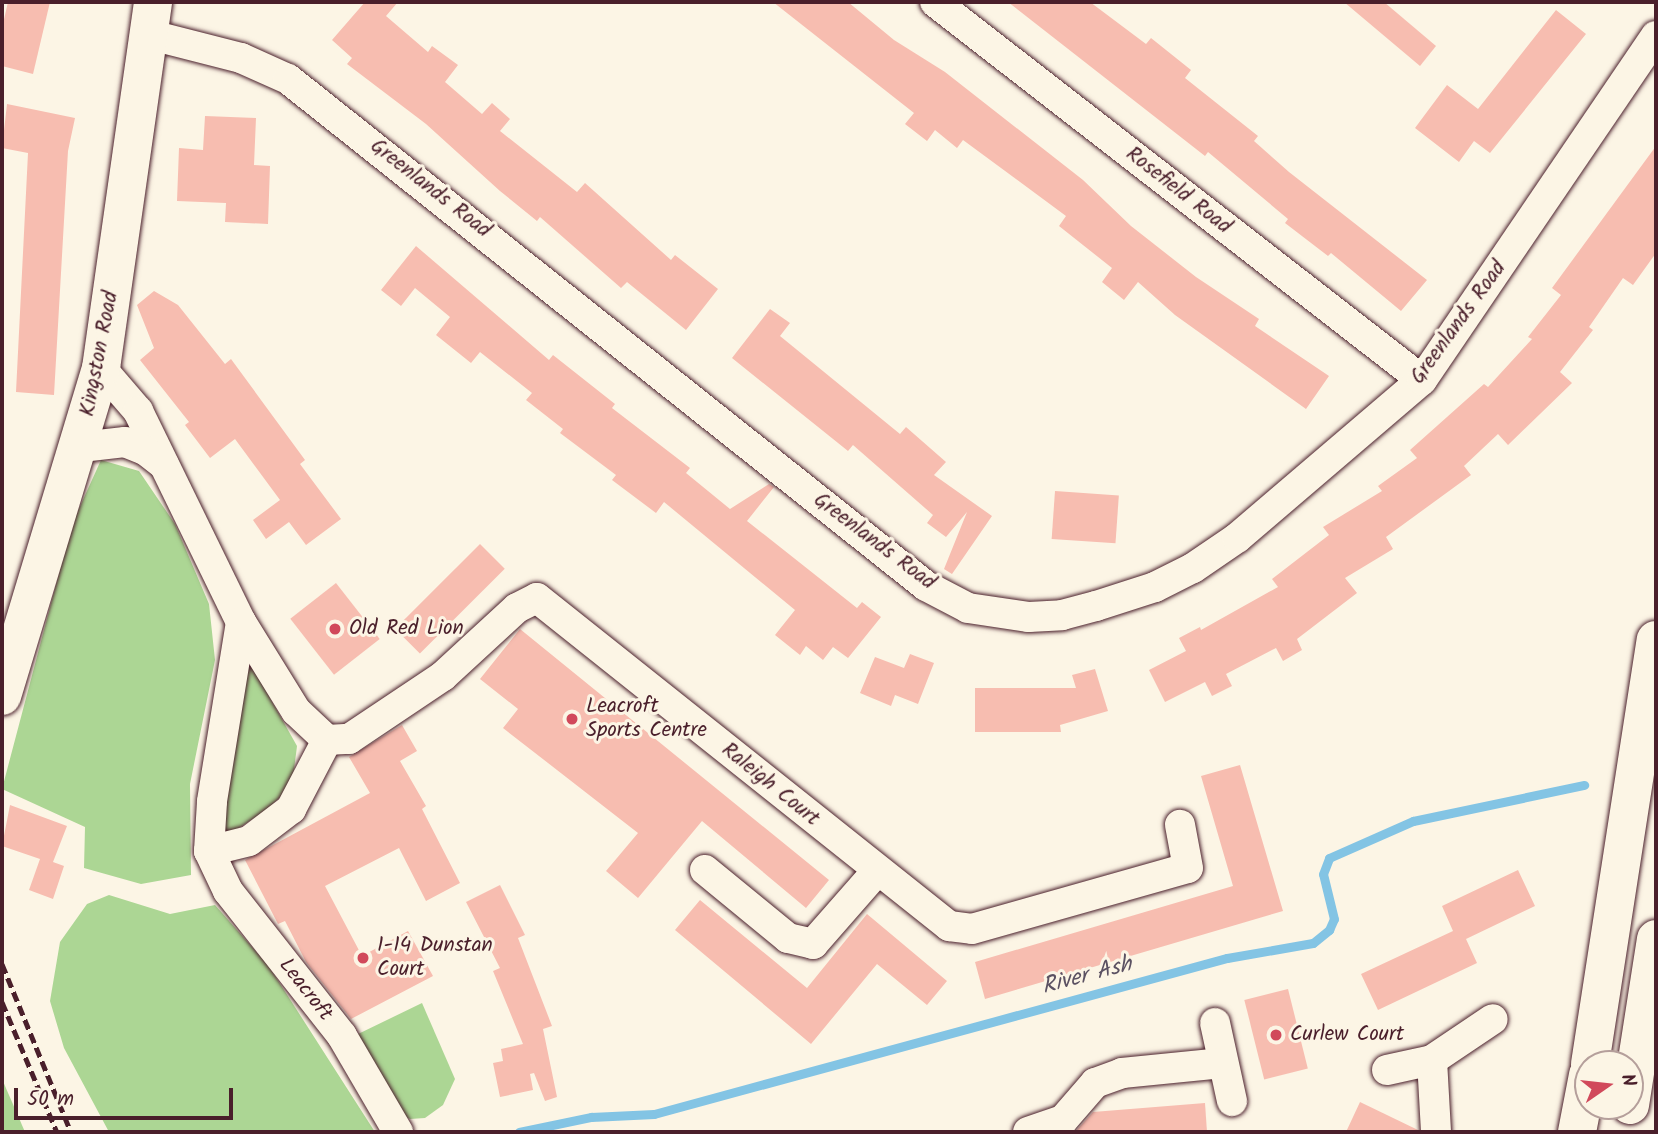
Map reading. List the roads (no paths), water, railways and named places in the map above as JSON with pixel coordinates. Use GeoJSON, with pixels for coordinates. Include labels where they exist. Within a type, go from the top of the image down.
{"type":"FeatureCollection","features":[{"type":"Feature","properties":{"kind":"main road","name":"Kingston Road"},"geometry":{"type":"LineString","coordinates":[[2,696],[80,447],[101,368],[150,18]]}},
{"type":"Feature","properties":{"kind":"main road"},"geometry":{"type":"LineString","coordinates":[[1592,1050],[1656,640]]}},
{"type":"Feature","properties":{"kind":"main road"},"geometry":{"type":"LineString","coordinates":[[1639,1050],[1656,939]]}},
{"type":"Feature","properties":{"kind":"street","name":"Rosefield Road"},"geometry":{"type":"LineString","coordinates":[[935,2],[1422,380]]}},
{"type":"Feature","properties":{"kind":"street","name":"Greenlands Road"},"geometry":{"type":"LineString","coordinates":[[150,18],[288,79],[677,384],[893,561],[968,608],[1029,617],[1062,615],[1155,587],[1193,568],[1237,538],[1422,380],[1656,36]]}},
{"type":"Feature","properties":{"kind":"street"},"geometry":{"type":"LineString","coordinates":[[101,368],[138,411],[241,622],[296,711],[327,740],[291,809],[249,841],[209,851]]}},
{"type":"Feature","properties":{"kind":"street"},"geometry":{"type":"LineString","coordinates":[[80,447],[125,442],[145,450],[164,465]]}},
{"type":"Feature","properties":{"kind":"street","name":"Raleigh Court"},"geometry":{"type":"LineString","coordinates":[[327,740],[349,739],[443,676],[517,608],[537,598],[949,926],[972,929],[1188,868],[1180,825]]}},
{"type":"Feature","properties":{"kind":"street","name":"Leacroft"},"geometry":{"type":"LineString","coordinates":[[241,622],[212,802],[209,851],[228,891],[342,1036],[398,1132]]}},
{"type":"Feature","properties":{"kind":"street"},"geometry":{"type":"LineString","coordinates":[[705,870],[789,939],[813,944],[877,871]]}},
{"type":"Feature","properties":{"kind":"street"},"geometry":{"type":"LineString","coordinates":[[1387,1070],[1432,1060],[1493,1019]]}},
{"type":"Feature","properties":{"kind":"street"},"geometry":{"type":"LineString","coordinates":[[1215,1023],[1232,1101]]}},
{"type":"Feature","properties":{"kind":"street"},"geometry":{"type":"LineString","coordinates":[[1432,1060],[1436,1132]]}},
{"type":"Feature","properties":{"kind":"street"},"geometry":{"type":"LineString","coordinates":[[1028,1132],[1063,1120],[1095,1083],[1113,1077],[1223,1063]]}},
{"type":"Feature","properties":{"kind":"waterway","name":"River Ash"},"geometry":{"type":"LineString","coordinates":[[519,1132],[591,1117],[654,1114],[1227,958],[1313,943],[1329,930],[1334,919],[1323,874],[1329,858],[1413,821],[1584,785]]}},
{"type":"Feature","properties":{"kind":"railway"},"geometry":{"type":"LineString","coordinates":[[2,964],[71,1132]]}},
{"type":"Feature","properties":{"kind":"railway"},"geometry":{"type":"LineString","coordinates":[[2,1002],[57,1132]]}},
{"type":"Feature","properties":{"kind":"place","name":"Old Red Lion"},"geometry":{"type":"Point","coordinates":[335,629]}},
{"type":"Feature","properties":{"kind":"place","name":"Leacroft Sports Centre"},"geometry":{"type":"Point","coordinates":[572,719]}},
{"type":"Feature","properties":{"kind":"place","name":"1-14 Dunstan Court"},"geometry":{"type":"Point","coordinates":[363,958]}},
{"type":"Feature","properties":{"kind":"place","name":"Curlew Court"},"geometry":{"type":"Point","coordinates":[1276,1035]}}]}
